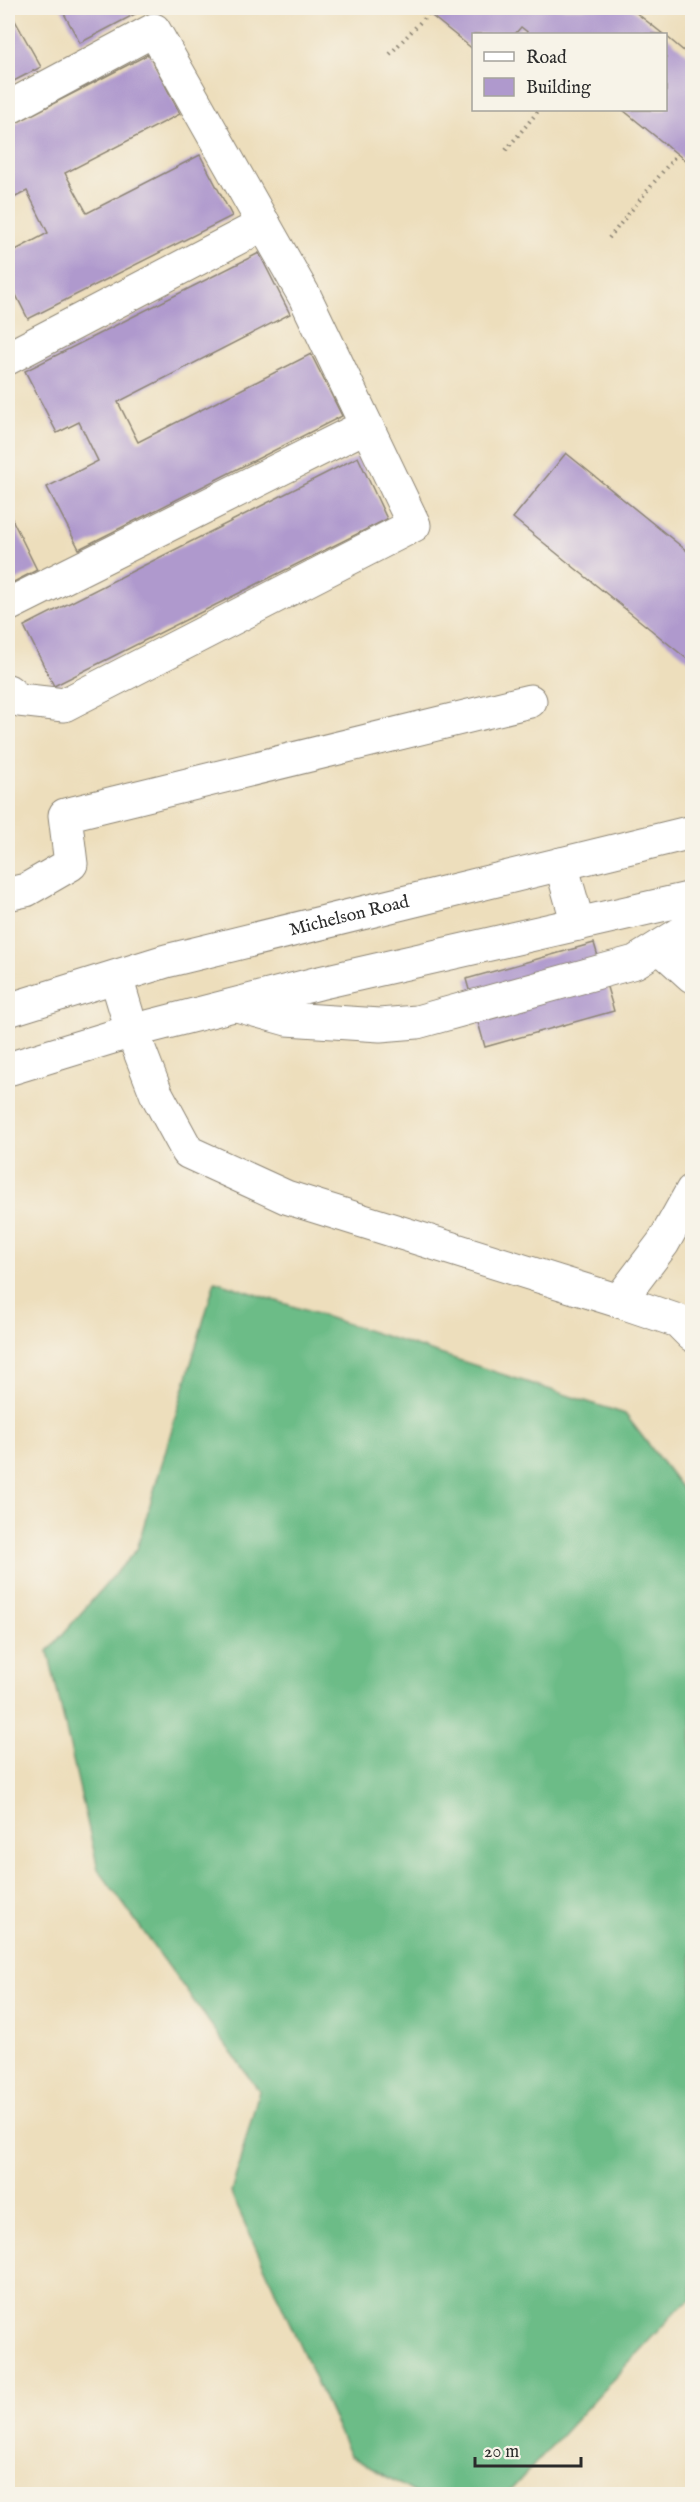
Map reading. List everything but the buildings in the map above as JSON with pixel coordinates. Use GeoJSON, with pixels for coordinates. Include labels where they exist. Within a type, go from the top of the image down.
{"type":"FeatureCollection","features":[{"type":"Feature","properties":{"kind":"street"},"geometry":{"type":"LineString","coordinates":[[8,108],[154,30],[304,297],[414,525],[64,705],[19,700],[8,691]]}},
{"type":"Feature","properties":{"kind":"street"},"geometry":{"type":"LineString","coordinates":[[8,358],[264,224]]}},
{"type":"Feature","properties":{"kind":"street"},"geometry":{"type":"LineString","coordinates":[[8,605],[366,426]]}},
{"type":"Feature","properties":{"kind":"street"},"geometry":{"type":"LineString","coordinates":[[8,894],[26,890],[71,864],[65,815],[530,700]]}},
{"type":"Feature","properties":{"kind":"street","name":"Michelson Road"},"geometry":{"type":"LineString","coordinates":[[8,1010],[166,961],[693,832]]}},
{"type":"Feature","properties":{"kind":"street"},"geometry":{"type":"LineString","coordinates":[[561,864],[578,924]]}},
{"type":"Feature","properties":{"kind":"street"},"geometry":{"type":"LineString","coordinates":[[8,1069],[132,1031],[319,982],[693,898]]}},
{"type":"Feature","properties":{"kind":"street"},"geometry":{"type":"LineString","coordinates":[[236,1004],[287,1019],[380,1026],[417,1022],[635,962],[685,931],[693,921]]}},
{"type":"Feature","properties":{"kind":"street"},"geometry":{"type":"LineString","coordinates":[[660,947],[693,976]]}},
{"type":"Feature","properties":{"kind":"street"},"geometry":{"type":"LineString","coordinates":[[116,977],[132,1031],[156,1093],[188,1152],[286,1197],[678,1321],[693,1335]]}},
{"type":"Feature","properties":{"kind":"street"},"geometry":{"type":"LineString","coordinates":[[619,1301],[663,1243],[693,1191]]}},
{"type":"Feature","properties":{"kind":"path"},"geometry":{"type":"LineString","coordinates":[[390,54],[429,13]]}},
{"type":"Feature","properties":{"kind":"path"},"geometry":{"type":"LineString","coordinates":[[506,150],[537,111]]}},
{"type":"Feature","properties":{"kind":"path"},"geometry":{"type":"LineString","coordinates":[[609,238],[677,154]]}},
{"type":"Feature","properties":{"kind":"green space"},"geometry":{"type":"Polygon","coordinates":[[[215,1281],[625,1414],[692,1501],[692,2299],[679,2308],[507,2494],[417,2494],[350,2456],[231,2193],[259,2091],[98,1869],[48,1651],[137,1549],[215,1281]]]}}]}
